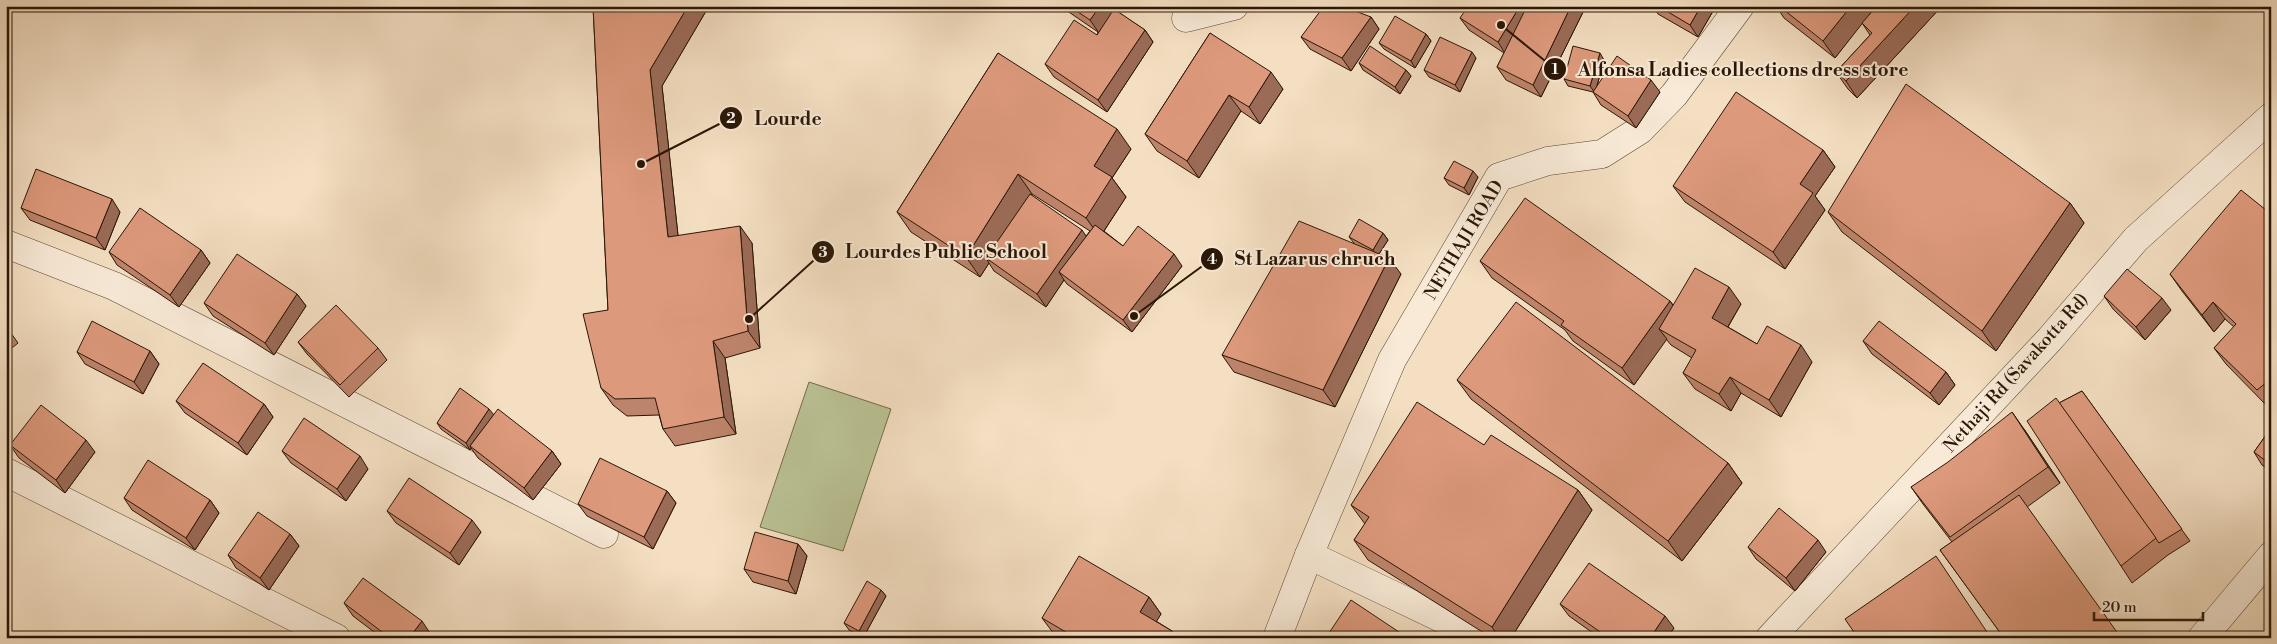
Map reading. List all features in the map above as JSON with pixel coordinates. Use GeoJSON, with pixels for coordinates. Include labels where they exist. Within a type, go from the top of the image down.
{"type":"FeatureCollection","features":[{"type":"Feature","properties":{"kind":"street"},"geometry":{"type":"LineString","coordinates":[[1186,18],[1234,6]]}},
{"type":"Feature","properties":{"kind":"street","name":"NETHAJI ROAD"},"geometry":{"type":"LineString","coordinates":[[1277,638],[1309,555],[1392,360],[1499,176],[1548,161],[1602,154],[1640,130],[1674,95],[1740,6]]}},
{"type":"Feature","properties":{"kind":"street","name":"Nethaji Rd (Savakotta Rd)"},"geometry":{"type":"LineString","coordinates":[[1770,638],[2050,339],[2136,239],[2271,117]]}},
{"type":"Feature","properties":{"kind":"street"},"geometry":{"type":"LineString","coordinates":[[6,244],[114,286],[604,534]]}},
{"type":"Feature","properties":{"kind":"street"},"geometry":{"type":"LineString","coordinates":[[6,472],[336,638]]}},
{"type":"Feature","properties":{"kind":"street"},"geometry":{"type":"LineString","coordinates":[[1309,555],[1483,638]]}},
{"type":"Feature","properties":{"kind":"street"},"geometry":{"type":"LineString","coordinates":[[2202,638],[2271,556]]}},
{"type":"Feature","properties":{"kind":"green space"},"geometry":{"type":"Polygon","coordinates":[[[809,382],[891,409],[843,551],[760,527],[809,382]]]}},
{"type":"Feature","properties":{"kind":"building"},"geometry":{"type":"Polygon","coordinates":[[[593,6],[688,6],[650,70],[668,237],[740,226],[748,331],[713,341],[724,417],[663,429],[655,398],[615,399],[601,388],[583,314],[608,310],[593,6]]]}},
{"type":"Feature","properties":{"kind":"building"},"geometry":{"type":"Polygon","coordinates":[[[1069,6],[1100,6],[1090,20],[1069,6]]]}},
{"type":"Feature","properties":{"kind":"building"},"geometry":{"type":"Polygon","coordinates":[[[1324,6],[1342,6],[1371,17],[1342,58],[1301,37],[1324,6]]]}},
{"type":"Feature","properties":{"kind":"building"},"geometry":{"type":"Polygon","coordinates":[[[1468,6],[1520,6],[1498,42],[1460,18],[1468,6]]]}},
{"type":"Feature","properties":{"kind":"building"},"geometry":{"type":"Polygon","coordinates":[[[1527,6],[1571,6],[1533,85],[1497,67],[1527,6]]]}},
{"type":"Feature","properties":{"kind":"building"},"geometry":{"type":"Polygon","coordinates":[[[1658,6],[1701,6],[1690,25],[1658,6]]]}},
{"type":"Feature","properties":{"kind":"building"},"geometry":{"type":"Polygon","coordinates":[[[1779,6],[1851,6],[1823,41],[1779,6]]]}},
{"type":"Feature","properties":{"kind":"building"},"geometry":{"type":"Polygon","coordinates":[[[1877,6],[1915,6],[1846,81],[1836,72],[1872,33],[1862,23],[1877,6]]]}},
{"type":"Feature","properties":{"kind":"building"},"geometry":{"type":"Polygon","coordinates":[[[1114,9],[1145,30],[1098,100],[1045,64],[1074,20],[1097,35],[1114,9]]]}},
{"type":"Feature","properties":{"kind":"building"},"geometry":{"type":"Polygon","coordinates":[[[1395,16],[1426,34],[1411,61],[1379,43],[1395,16]]]}},
{"type":"Feature","properties":{"kind":"building"},"geometry":{"type":"Polygon","coordinates":[[[1210,33],[1271,72],[1249,107],[1229,95],[1187,161],[1145,134],[1210,33]]]}},
{"type":"Feature","properties":{"kind":"building"},"geometry":{"type":"Polygon","coordinates":[[[1440,37],[1472,52],[1455,85],[1424,70],[1440,37]]]}},
{"type":"Feature","properties":{"kind":"building"},"geometry":{"type":"Polygon","coordinates":[[[1370,46],[1406,70],[1395,87],[1359,63],[1370,46]]]}},
{"type":"Feature","properties":{"kind":"building"},"geometry":{"type":"Polygon","coordinates":[[[1573,46],[1600,53],[1590,86],[1564,79],[1573,46]]]}},
{"type":"Feature","properties":{"kind":"building"},"geometry":{"type":"Polygon","coordinates":[[[998,53],[1117,129],[1094,166],[1112,177],[1086,218],[1018,174],[966,257],[897,212],[998,53]]]}},
{"type":"Feature","properties":{"kind":"building"},"geometry":{"type":"Polygon","coordinates":[[[1617,56],[1651,80],[1628,116],[1593,92],[1617,56]]]}},
{"type":"Feature","properties":{"kind":"building"},"geometry":{"type":"Polygon","coordinates":[[[1906,84],[2070,203],[1982,331],[1828,212],[1906,84]]]}},
{"type":"Feature","properties":{"kind":"building"},"geometry":{"type":"Polygon","coordinates":[[[1736,92],[1823,150],[1800,184],[1813,193],[1773,252],[1673,186],[1736,92]]]}},
{"type":"Feature","properties":{"kind":"building"},"geometry":{"type":"Polygon","coordinates":[[[1454,161],[1473,171],[1464,188],[1444,178],[1454,161]]]}},
{"type":"Feature","properties":{"kind":"building"},"geometry":{"type":"Polygon","coordinates":[[[36,169],[112,199],[96,238],[21,208],[36,169]]]}},
{"type":"Feature","properties":{"kind":"building"},"geometry":{"type":"Polygon","coordinates":[[[2241,190],[2271,214],[2271,379],[2257,390],[2214,348],[2236,324],[2213,302],[2202,315],[2170,274],[2241,190]]]}},
{"type":"Feature","properties":{"kind":"building"},"geometry":{"type":"Polygon","coordinates":[[[1030,194],[1082,230],[1037,294],[986,258],[1030,194]]]}},
{"type":"Feature","properties":{"kind":"building"},"geometry":{"type":"Polygon","coordinates":[[[1525,198],[1670,301],[1622,368],[1561,325],[1564,321],[1480,261],[1525,198]]]}},
{"type":"Feature","properties":{"kind":"building"},"geometry":{"type":"Polygon","coordinates":[[[140,208],[201,250],[170,295],[109,252],[140,208]]]}},
{"type":"Feature","properties":{"kind":"building"},"geometry":{"type":"Polygon","coordinates":[[[1359,219],[1383,233],[1373,250],[1349,237],[1359,219]]]}},
{"type":"Feature","properties":{"kind":"building"},"geometry":{"type":"Polygon","coordinates":[[[1299,221],[1389,258],[1323,390],[1222,355],[1299,221]]]}},
{"type":"Feature","properties":{"kind":"building"},"geometry":{"type":"Polygon","coordinates":[[[1095,225],[1123,246],[1138,226],[1174,254],[1123,320],[1059,272],[1095,225]]]}},
{"type":"Feature","properties":{"kind":"building"},"geometry":{"type":"Polygon","coordinates":[[[237,254],[297,294],[265,343],[204,303],[237,254]]]}},
{"type":"Feature","properties":{"kind":"building"},"geometry":{"type":"Polygon","coordinates":[[[1695,268],[1729,287],[1712,318],[1757,344],[1767,326],[1801,345],[1769,400],[1730,377],[1719,394],[1683,373],[1696,350],[1659,329],[1695,268]]]}},
{"type":"Feature","properties":{"kind":"building"},"geometry":{"type":"Polygon","coordinates":[[[2127,269],[2162,298],[2136,327],[2104,296],[2127,269]]]}},
{"type":"Feature","properties":{"kind":"building"},"geometry":{"type":"Polygon","coordinates":[[[1516,302],[1728,463],[1668,541],[1457,380],[1516,302]]]}},
{"type":"Feature","properties":{"kind":"building"},"geometry":{"type":"Polygon","coordinates":[[[336,305],[378,348],[340,385],[298,342],[336,305]]]}},
{"type":"Feature","properties":{"kind":"building"},"geometry":{"type":"Polygon","coordinates":[[[92,321],[150,351],[134,382],[77,352],[92,321]]]}},
{"type":"Feature","properties":{"kind":"building"},"geometry":{"type":"Polygon","coordinates":[[[1879,321],[1946,372],[1930,393],[1863,341],[1879,321]]]}},
{"type":"Feature","properties":{"kind":"building"},"geometry":{"type":"Polygon","coordinates":[[[203,363],[264,404],[238,443],[176,401],[203,363]]]}},
{"type":"Feature","properties":{"kind":"building"},"geometry":{"type":"Polygon","coordinates":[[[460,388],[489,409],[466,443],[437,423],[460,388]]]}},
{"type":"Feature","properties":{"kind":"building"},"geometry":{"type":"Polygon","coordinates":[[[2082,391],[2182,529],[2159,543],[2059,403],[2082,391]]]}},
{"type":"Feature","properties":{"kind":"building"},"geometry":{"type":"Polygon","coordinates":[[[2056,398],[2156,538],[2121,566],[2027,421],[2056,398]]]}},
{"type":"Feature","properties":{"kind":"building"},"geometry":{"type":"Polygon","coordinates":[[[1417,402],[1484,445],[1491,435],[1578,490],[1492,627],[1354,540],[1369,517],[1351,505],[1417,402]]]}},
{"type":"Feature","properties":{"kind":"building"},"geometry":{"type":"Polygon","coordinates":[[[41,405],[86,440],[56,480],[10,445],[41,405]]]}},
{"type":"Feature","properties":{"kind":"building"},"geometry":{"type":"Polygon","coordinates":[[[498,409],[552,451],[524,488],[470,446],[498,409]]]}},
{"type":"Feature","properties":{"kind":"building"},"geometry":{"type":"Polygon","coordinates":[[[2012,412],[2048,467],[1950,537],[1911,487],[1948,462],[2012,412]]]}},
{"type":"Feature","properties":{"kind":"building"},"geometry":{"type":"Polygon","coordinates":[[[304,418],[360,456],[337,489],[282,451],[304,418]]]}},
{"type":"Feature","properties":{"kind":"building"},"geometry":{"type":"Polygon","coordinates":[[[2271,428],[2271,465],[2254,452],[2271,428]]]}},
{"type":"Feature","properties":{"kind":"building"},"geometry":{"type":"Polygon","coordinates":[[[600,458],[667,491],[644,537],[578,504],[600,458]]]}},
{"type":"Feature","properties":{"kind":"building"},"geometry":{"type":"Polygon","coordinates":[[[148,460],[210,500],[186,538],[124,498],[148,460]]]}},
{"type":"Feature","properties":{"kind":"building"},"geometry":{"type":"Polygon","coordinates":[[[409,478],[472,520],[450,553],[387,511],[409,478]]]}},
{"type":"Feature","properties":{"kind":"building"},"geometry":{"type":"Polygon","coordinates":[[[2019,495],[2119,635],[2116,638],[2004,638],[1940,550],[2019,495]]]}},
{"type":"Feature","properties":{"kind":"building"},"geometry":{"type":"Polygon","coordinates":[[[1779,508],[1818,540],[1786,578],[1748,547],[1779,508]]]}},
{"type":"Feature","properties":{"kind":"building"},"geometry":{"type":"Polygon","coordinates":[[[258,512],[290,534],[260,578],[228,555],[258,512]]]}},
{"type":"Feature","properties":{"kind":"building"},"geometry":{"type":"Polygon","coordinates":[[[755,532],[798,544],[788,581],[744,569],[755,532]]]}},
{"type":"Feature","properties":{"kind":"building"},"geometry":{"type":"Polygon","coordinates":[[[1079,556],[1149,597],[1140,612],[1172,631],[1168,638],[1076,638],[1042,618],[1079,556]]]}},
{"type":"Feature","properties":{"kind":"building"},"geometry":{"type":"Polygon","coordinates":[[[1936,556],[1991,638],[1858,638],[1845,619],[1936,556]]]}},
{"type":"Feature","properties":{"kind":"building"},"geometry":{"type":"Polygon","coordinates":[[[1589,563],[1665,616],[1650,638],[1609,638],[1560,604],[1589,563]]]}},
{"type":"Feature","properties":{"kind":"building"},"geometry":{"type":"Polygon","coordinates":[[[363,578],[422,621],[409,638],[390,638],[344,603],[363,578]]]}},
{"type":"Feature","properties":{"kind":"building"},"geometry":{"type":"Polygon","coordinates":[[[867,581],[881,590],[859,631],[844,623],[867,581]]]}},
{"type":"Feature","properties":{"kind":"building"},"geometry":{"type":"Polygon","coordinates":[[[1351,600],[1408,638],[1330,638],[1327,636],[1351,600]]]}},
{"type":"Feature","properties":{"kind":"place","name":"Alfonsa Ladies collections dress store"},"geometry":{"type":"Point","coordinates":[1501,25]}},
{"type":"Feature","properties":{"kind":"place","name":"Lourde"},"geometry":{"type":"Point","coordinates":[641,164]}},
{"type":"Feature","properties":{"kind":"place","name":"St Lazarus chruch"},"geometry":{"type":"Point","coordinates":[1134,316]}},
{"type":"Feature","properties":{"kind":"place","name":"Lourdes Public School"},"geometry":{"type":"Point","coordinates":[749,319]}}]}
